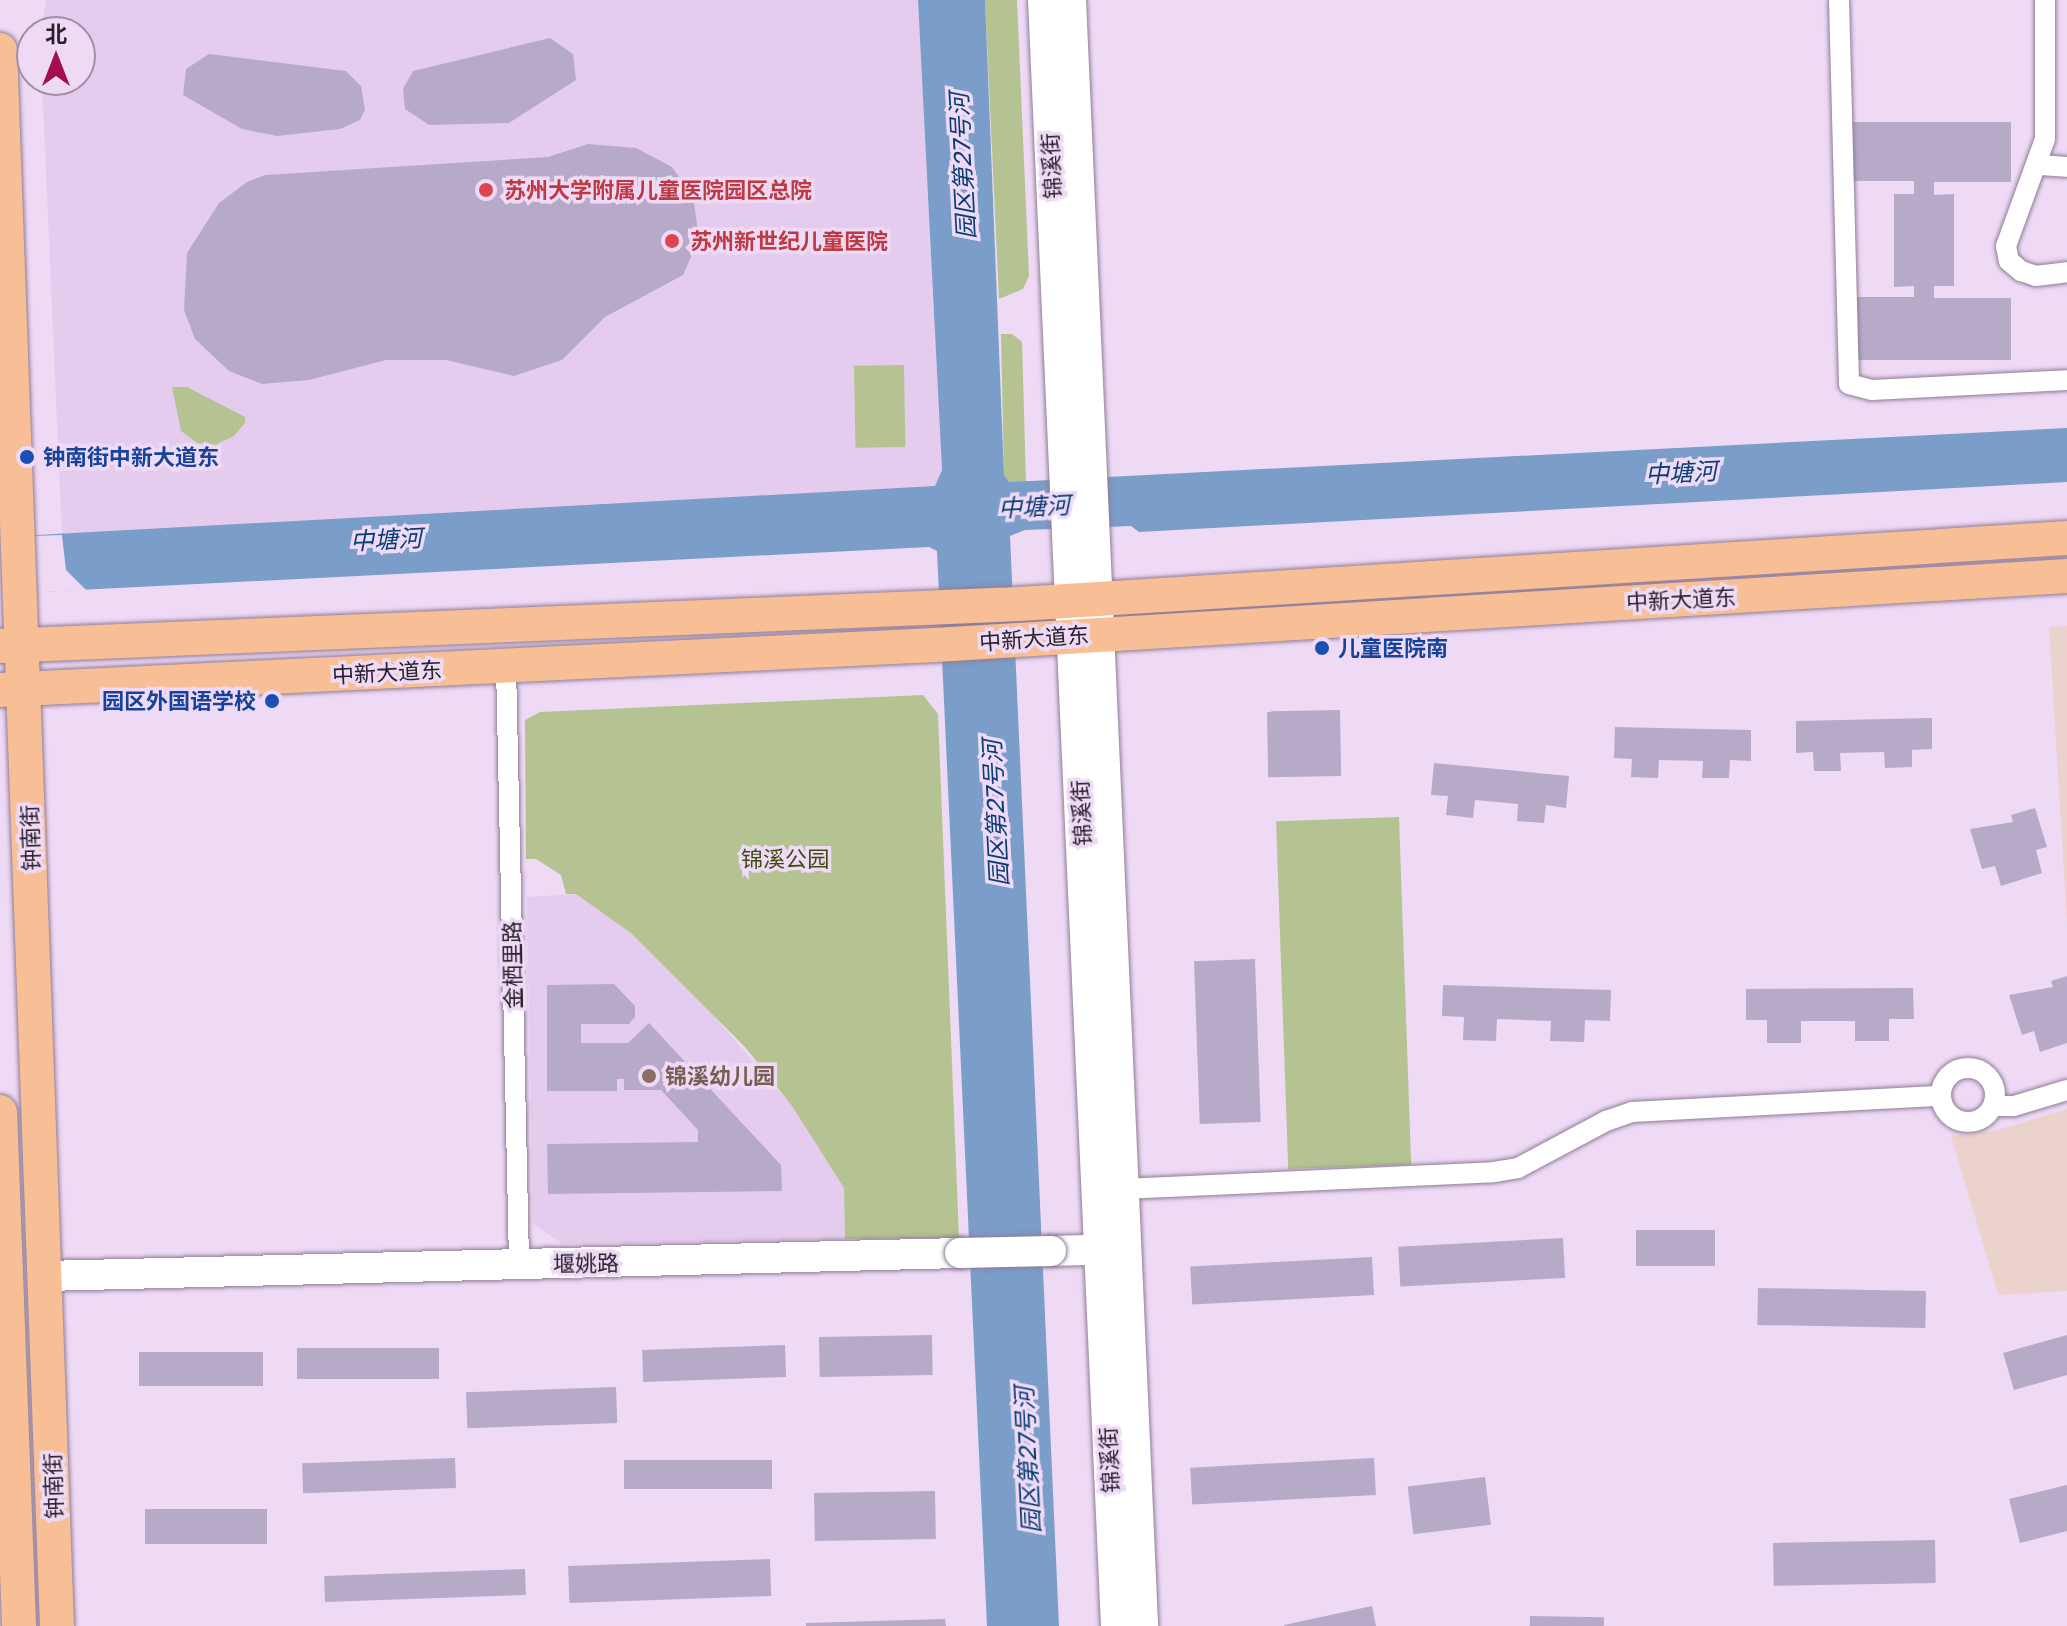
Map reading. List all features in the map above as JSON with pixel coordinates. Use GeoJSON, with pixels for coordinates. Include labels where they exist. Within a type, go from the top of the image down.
{"type":"FeatureCollection","features":[{"type":"Feature","properties":{"kind":"main road","name":"锦溪街"},"geometry":{"type":"LineString","coordinates":[[1043,0],[1078,474]]}},
{"type":"Feature","properties":{"kind":"main road","name":"锦溪街"},"geometry":{"type":"LineString","coordinates":[[1071,0],[1080,530],[1123,1189],[1113,1250],[1116,1626]]}},
{"type":"Feature","properties":{"kind":"main road","name":"钟南街"},"geometry":{"type":"LineString","coordinates":[[0,50],[20,593],[12,645],[12,690],[45,1276],[57,1626]]}},
{"type":"Feature","properties":{"kind":"main road","name":"中新大道东"},"geometry":{"type":"LineString","coordinates":[[12,645],[1019,604],[2067,538]]}},
{"type":"Feature","properties":{"kind":"main road","name":"中新大道东"},"geometry":{"type":"LineString","coordinates":[[12,690],[935,645],[2067,576]]}},
{"type":"Feature","properties":{"kind":"main road","name":"锦溪街"},"geometry":{"type":"LineString","coordinates":[[1086,635],[1113,1250],[1143,1626]]}},
{"type":"Feature","properties":{"kind":"main road","name":"钟南街"},"geometry":{"type":"LineString","coordinates":[[0,1112],[3,1277],[19,1626]]}},
{"type":"Feature","properties":{"kind":"main road","name":"堰姚路"},"geometry":{"type":"LineString","coordinates":[[45,1276],[1113,1250]]}},
{"type":"Feature","properties":{"kind":"street"},"geometry":{"type":"LineString","coordinates":[[1839,0],[1849,384],[1872,390],[2067,380]]}},
{"type":"Feature","properties":{"kind":"street"},"geometry":{"type":"LineString","coordinates":[[2045,0],[2045,139],[2040,165],[2011,224],[2009,261],[2036,276],[2067,272]]}},
{"type":"Feature","properties":{"kind":"street"},"geometry":{"type":"LineString","coordinates":[[2040,165],[2067,167]]}},
{"type":"Feature","properties":{"kind":"street","name":"金栖里路"},"geometry":{"type":"LineString","coordinates":[[506,666],[519,1264]]}},
{"type":"Feature","properties":{"kind":"street"},"geometry":{"type":"LineString","coordinates":[[1993,1106],[1991,1081],[1971,1068],[1948,1076],[1941,1096],[1950,1115],[1965,1121],[1981,1118],[1993,1106],[2014,1106],[2067,1090]]}},
{"type":"Feature","properties":{"kind":"street"},"geometry":{"type":"LineString","coordinates":[[1123,1189],[1494,1172],[1518,1168],[1632,1112],[1941,1096]]}},
{"type":"Feature","properties":{"kind":"shaded area","name":"苏州大学附属儿童医院园区总院"},"geometry":{"type":"Polygon","coordinates":[[[46,0],[918,0],[942,470],[938,483],[931,488],[62,538],[43,96],[96,96],[96,16],[43,16],[46,0]]]}},
{"type":"Feature","properties":{"kind":"shaded area"},"geometry":{"type":"Polygon","coordinates":[[[2067,626],[2067,923],[2049,627],[2067,626]]]}},
{"type":"Feature","properties":{"kind":"shaded area","name":"锦溪幼儿园"},"geometry":{"type":"Polygon","coordinates":[[[576,894],[632,934],[685,983],[792,1106],[844,1188],[845,1239],[563,1244],[533,1224],[527,897],[576,894]]]}},
{"type":"Feature","properties":{"kind":"shaded area"},"geometry":{"type":"Polygon","coordinates":[[[2067,1109],[2067,1291],[1998,1295],[1951,1136],[1994,1131],[2067,1109]]]}},
{"type":"Feature","properties":{"kind":"green space"},"geometry":{"type":"Polygon","coordinates":[[[985,0],[1017,0],[1029,276],[1023,289],[999,299],[985,0]]]}},
{"type":"Feature","properties":{"kind":"green space"},"geometry":{"type":"Polygon","coordinates":[[[1001,334],[1012,334],[1022,342],[1026,482],[1009,482],[1004,475],[1001,334]]]}},
{"type":"Feature","properties":{"kind":"green space"},"geometry":{"type":"Polygon","coordinates":[[[904,365],[905,447],[855,448],[854,366],[904,365]]]}},
{"type":"Feature","properties":{"kind":"green space"},"geometry":{"type":"Polygon","coordinates":[[[172,387],[187,387],[245,417],[245,423],[234,436],[215,445],[197,443],[181,431],[172,387]]]}},
{"type":"Feature","properties":{"kind":"green space","name":"锦溪公园"},"geometry":{"type":"Polygon","coordinates":[[[923,695],[938,714],[959,1238],[845,1239],[844,1188],[792,1106],[745,1047],[632,934],[576,894],[566,894],[561,875],[536,859],[526,859],[525,720],[540,712],[923,695]]]}},
{"type":"Feature","properties":{"kind":"green space"},"geometry":{"type":"Polygon","coordinates":[[[1399,817],[1411,1165],[1288,1169],[1276,821],[1399,817]]]}},
{"type":"Feature","properties":{"kind":"water"},"geometry":{"type":"Polygon","coordinates":[[[918,0],[985,0],[1004,475],[1009,482],[2067,428],[2067,482],[1139,532],[1131,526],[1025,530],[1010,536],[1059,1626],[987,1626],[937,551],[929,547],[0,594],[0,537],[935,486],[942,470],[918,0]]]}},
{"type":"Feature","properties":{"kind":"pier"},"geometry":{"type":"Polygon","coordinates":[[[62,535],[66,570],[86,590],[0,594],[0,537],[62,535]]]}},
{"type":"Feature","properties":{"kind":"building"},"geometry":{"type":"Polygon","coordinates":[[[550,38],[573,54],[576,80],[509,123],[429,125],[405,109],[403,89],[413,71],[550,38]]]}},
{"type":"Feature","properties":{"kind":"building"},"geometry":{"type":"Polygon","coordinates":[[[209,54],[346,71],[361,86],[365,110],[360,120],[340,129],[277,136],[242,129],[183,95],[186,69],[209,54]]]}},
{"type":"Feature","properties":{"kind":"building"},"geometry":{"type":"Polygon","coordinates":[[[1851,122],[2011,122],[2011,182],[1934,182],[1934,195],[1954,194],[1954,286],[1934,286],[1934,298],[2011,298],[2011,360],[1853,360],[1853,297],[1914,297],[1914,286],[1894,287],[1894,194],[1914,194],[1914,181],[1851,181],[1851,122]]]}},
{"type":"Feature","properties":{"kind":"building"},"geometry":{"type":"Polygon","coordinates":[[[588,144],[636,148],[672,167],[693,196],[699,239],[683,275],[605,317],[562,360],[514,376],[446,360],[386,360],[309,380],[262,384],[229,371],[195,339],[184,310],[187,253],[219,203],[247,182],[265,175],[548,157],[588,144]]]}},
{"type":"Feature","properties":{"kind":"building"},"geometry":{"type":"Polygon","coordinates":[[[1340,710],[1341,776],[1268,777],[1267,711],[1340,710]]]}},
{"type":"Feature","properties":{"kind":"building"},"geometry":{"type":"Polygon","coordinates":[[[1932,718],[1932,749],[1912,750],[1912,767],[1885,768],[1884,752],[1840,753],[1841,771],[1814,771],[1813,752],[1796,753],[1796,721],[1932,718]]]}},
{"type":"Feature","properties":{"kind":"building"},"geometry":{"type":"Polygon","coordinates":[[[1615,727],[1751,730],[1751,761],[1730,760],[1729,778],[1702,778],[1703,761],[1659,760],[1658,778],[1631,777],[1632,759],[1614,758],[1615,727]]]}},
{"type":"Feature","properties":{"kind":"building"},"geometry":{"type":"Polygon","coordinates":[[[1434,763],[1569,776],[1566,808],[1546,805],[1544,823],[1517,821],[1518,804],[1475,800],[1473,818],[1446,815],[1448,796],[1431,795],[1434,763]]]}},
{"type":"Feature","properties":{"kind":"building"},"geometry":{"type":"Polygon","coordinates":[[[2035,808],[2047,847],[2036,850],[2042,873],[2001,886],[1995,866],[1982,869],[1970,829],[2013,822],[2011,815],[2035,808]]]}},
{"type":"Feature","properties":{"kind":"building"},"geometry":{"type":"Polygon","coordinates":[[[1255,959],[1261,1122],[1200,1124],[1194,961],[1255,959]]]}},
{"type":"Feature","properties":{"kind":"building"},"geometry":{"type":"Polygon","coordinates":[[[2067,976],[2067,1043],[2040,1052],[2034,1031],[2022,1035],[2009,995],[2053,987],[2051,981],[2067,976]]]}},
{"type":"Feature","properties":{"kind":"building"},"geometry":{"type":"Polygon","coordinates":[[[614,984],[635,1006],[635,1017],[629,1024],[581,1024],[581,1043],[628,1043],[649,1023],[781,1165],[782,1191],[548,1194],[547,1144],[698,1142],[698,1130],[661,1090],[624,1090],[624,1079],[617,1079],[617,1091],[547,1091],[547,985],[614,984]]]}},
{"type":"Feature","properties":{"kind":"building"},"geometry":{"type":"Polygon","coordinates":[[[1443,985],[1611,990],[1610,1021],[1585,1020],[1584,1042],[1550,1041],[1551,1021],[1497,1019],[1496,1041],[1463,1040],[1464,1017],[1442,1016],[1443,985]]]}},
{"type":"Feature","properties":{"kind":"building"},"geometry":{"type":"Polygon","coordinates":[[[1913,988],[1914,1019],[1889,1019],[1889,1041],[1855,1041],[1855,1021],[1801,1021],[1801,1043],[1767,1043],[1767,1020],[1746,1020],[1746,989],[1913,988]]]}},
{"type":"Feature","properties":{"kind":"building"},"geometry":{"type":"Polygon","coordinates":[[[1636,1230],[1715,1230],[1715,1266],[1636,1266],[1636,1230]]]}},
{"type":"Feature","properties":{"kind":"building"},"geometry":{"type":"Polygon","coordinates":[[[1563,1238],[1565,1278],[1400,1287],[1398,1247],[1563,1238]]]}},
{"type":"Feature","properties":{"kind":"building"},"geometry":{"type":"Polygon","coordinates":[[[1372,1257],[1374,1295],[1192,1304],[1190,1267],[1372,1257]]]}},
{"type":"Feature","properties":{"kind":"building"},"geometry":{"type":"Polygon","coordinates":[[[1758,1288],[1926,1291],[1925,1328],[1757,1325],[1758,1288]]]}},
{"type":"Feature","properties":{"kind":"building"},"geometry":{"type":"Polygon","coordinates":[[[932,1335],[933,1375],[820,1377],[819,1337],[932,1335]]]}},
{"type":"Feature","properties":{"kind":"building"},"geometry":{"type":"Polygon","coordinates":[[[2067,1335],[2067,1375],[2014,1390],[2003,1353],[2067,1335]]]}},
{"type":"Feature","properties":{"kind":"building"},"geometry":{"type":"Polygon","coordinates":[[[785,1345],[786,1377],[643,1382],[642,1350],[785,1345]]]}},
{"type":"Feature","properties":{"kind":"building"},"geometry":{"type":"Polygon","coordinates":[[[297,1348],[439,1348],[439,1379],[297,1379],[297,1348]]]}},
{"type":"Feature","properties":{"kind":"building"},"geometry":{"type":"Polygon","coordinates":[[[139,1352],[263,1352],[263,1386],[139,1386],[139,1352]]]}},
{"type":"Feature","properties":{"kind":"building"},"geometry":{"type":"Polygon","coordinates":[[[616,1387],[617,1423],[467,1428],[466,1392],[616,1387]]]}},
{"type":"Feature","properties":{"kind":"building"},"geometry":{"type":"Polygon","coordinates":[[[455,1458],[456,1488],[303,1493],[302,1463],[455,1458]]]}},
{"type":"Feature","properties":{"kind":"building"},"geometry":{"type":"Polygon","coordinates":[[[1374,1458],[1376,1495],[1192,1505],[1190,1468],[1374,1458]]]}},
{"type":"Feature","properties":{"kind":"building"},"geometry":{"type":"Polygon","coordinates":[[[624,1460],[772,1460],[772,1489],[624,1489],[624,1460]]]}},
{"type":"Feature","properties":{"kind":"building"},"geometry":{"type":"Polygon","coordinates":[[[1485,1477],[1491,1525],[1413,1534],[1408,1487],[1485,1477]]]}},
{"type":"Feature","properties":{"kind":"building"},"geometry":{"type":"Polygon","coordinates":[[[2067,1485],[2067,1531],[2020,1543],[2009,1499],[2067,1485]]]}},
{"type":"Feature","properties":{"kind":"building"},"geometry":{"type":"Polygon","coordinates":[[[935,1491],[936,1539],[815,1541],[814,1493],[935,1491]]]}},
{"type":"Feature","properties":{"kind":"building"},"geometry":{"type":"Polygon","coordinates":[[[145,1509],[267,1509],[267,1544],[145,1544],[145,1509]]]}},
{"type":"Feature","properties":{"kind":"building"},"geometry":{"type":"Polygon","coordinates":[[[1935,1540],[1936,1583],[1774,1586],[1773,1543],[1935,1540]]]}},
{"type":"Feature","properties":{"kind":"building"},"geometry":{"type":"Polygon","coordinates":[[[770,1559],[771,1596],[569,1603],[568,1566],[770,1559]]]}},
{"type":"Feature","properties":{"kind":"building"},"geometry":{"type":"Polygon","coordinates":[[[525,1569],[526,1595],[325,1602],[324,1576],[525,1569]]]}},
{"type":"Feature","properties":{"kind":"building"},"geometry":{"type":"Polygon","coordinates":[[[1372,1606],[1376,1626],[1284,1626],[1284,1625],[1372,1606]]]}},
{"type":"Feature","properties":{"kind":"building"},"geometry":{"type":"Polygon","coordinates":[[[1530,1616],[1604,1617],[1604,1626],[1530,1626],[1530,1616]]]}},
{"type":"Feature","properties":{"kind":"building"},"geometry":{"type":"Polygon","coordinates":[[[945,1619],[946,1626],[806,1626],[806,1623],[945,1619]]]}},
{"type":"Feature","properties":{"kind":"place","name":"苏州大学附属儿童医院园区总院"},"geometry":{"type":"Point","coordinates":[486,190]}},
{"type":"Feature","properties":{"kind":"place","name":"苏州新世纪儿童医院"},"geometry":{"type":"Point","coordinates":[672,241]}},
{"type":"Feature","properties":{"kind":"place","name":"钟南街中新大道东"},"geometry":{"type":"Point","coordinates":[27,457]}},
{"type":"Feature","properties":{"kind":"place","name":"儿童医院南"},"geometry":{"type":"Point","coordinates":[1322,648]}},
{"type":"Feature","properties":{"kind":"place","name":"园区外国语学校"},"geometry":{"type":"Point","coordinates":[272,701]}},
{"type":"Feature","properties":{"kind":"place","name":"锦溪幼儿园"},"geometry":{"type":"Point","coordinates":[649,1076]}},
{"type":"Feature","properties":{"kind":"water label","name":"园区第27号河"},"geometry":{"type":"Point","coordinates":[962,166]}},
{"type":"Feature","properties":{"kind":"water label","name":"中塘河"},"geometry":{"type":"Point","coordinates":[1681,472]}},
{"type":"Feature","properties":{"kind":"water label","name":"中塘河"},"geometry":{"type":"Point","coordinates":[1034,506]}},
{"type":"Feature","properties":{"kind":"water label","name":"中塘河"},"geometry":{"type":"Point","coordinates":[386,539]}},
{"type":"Feature","properties":{"kind":"water label","name":"园区第27号河"},"geometry":{"type":"Point","coordinates":[995,813]}},
{"type":"Feature","properties":{"kind":"water label","name":"园区第27号河"},"geometry":{"type":"Point","coordinates":[1027,1460]}}]}
